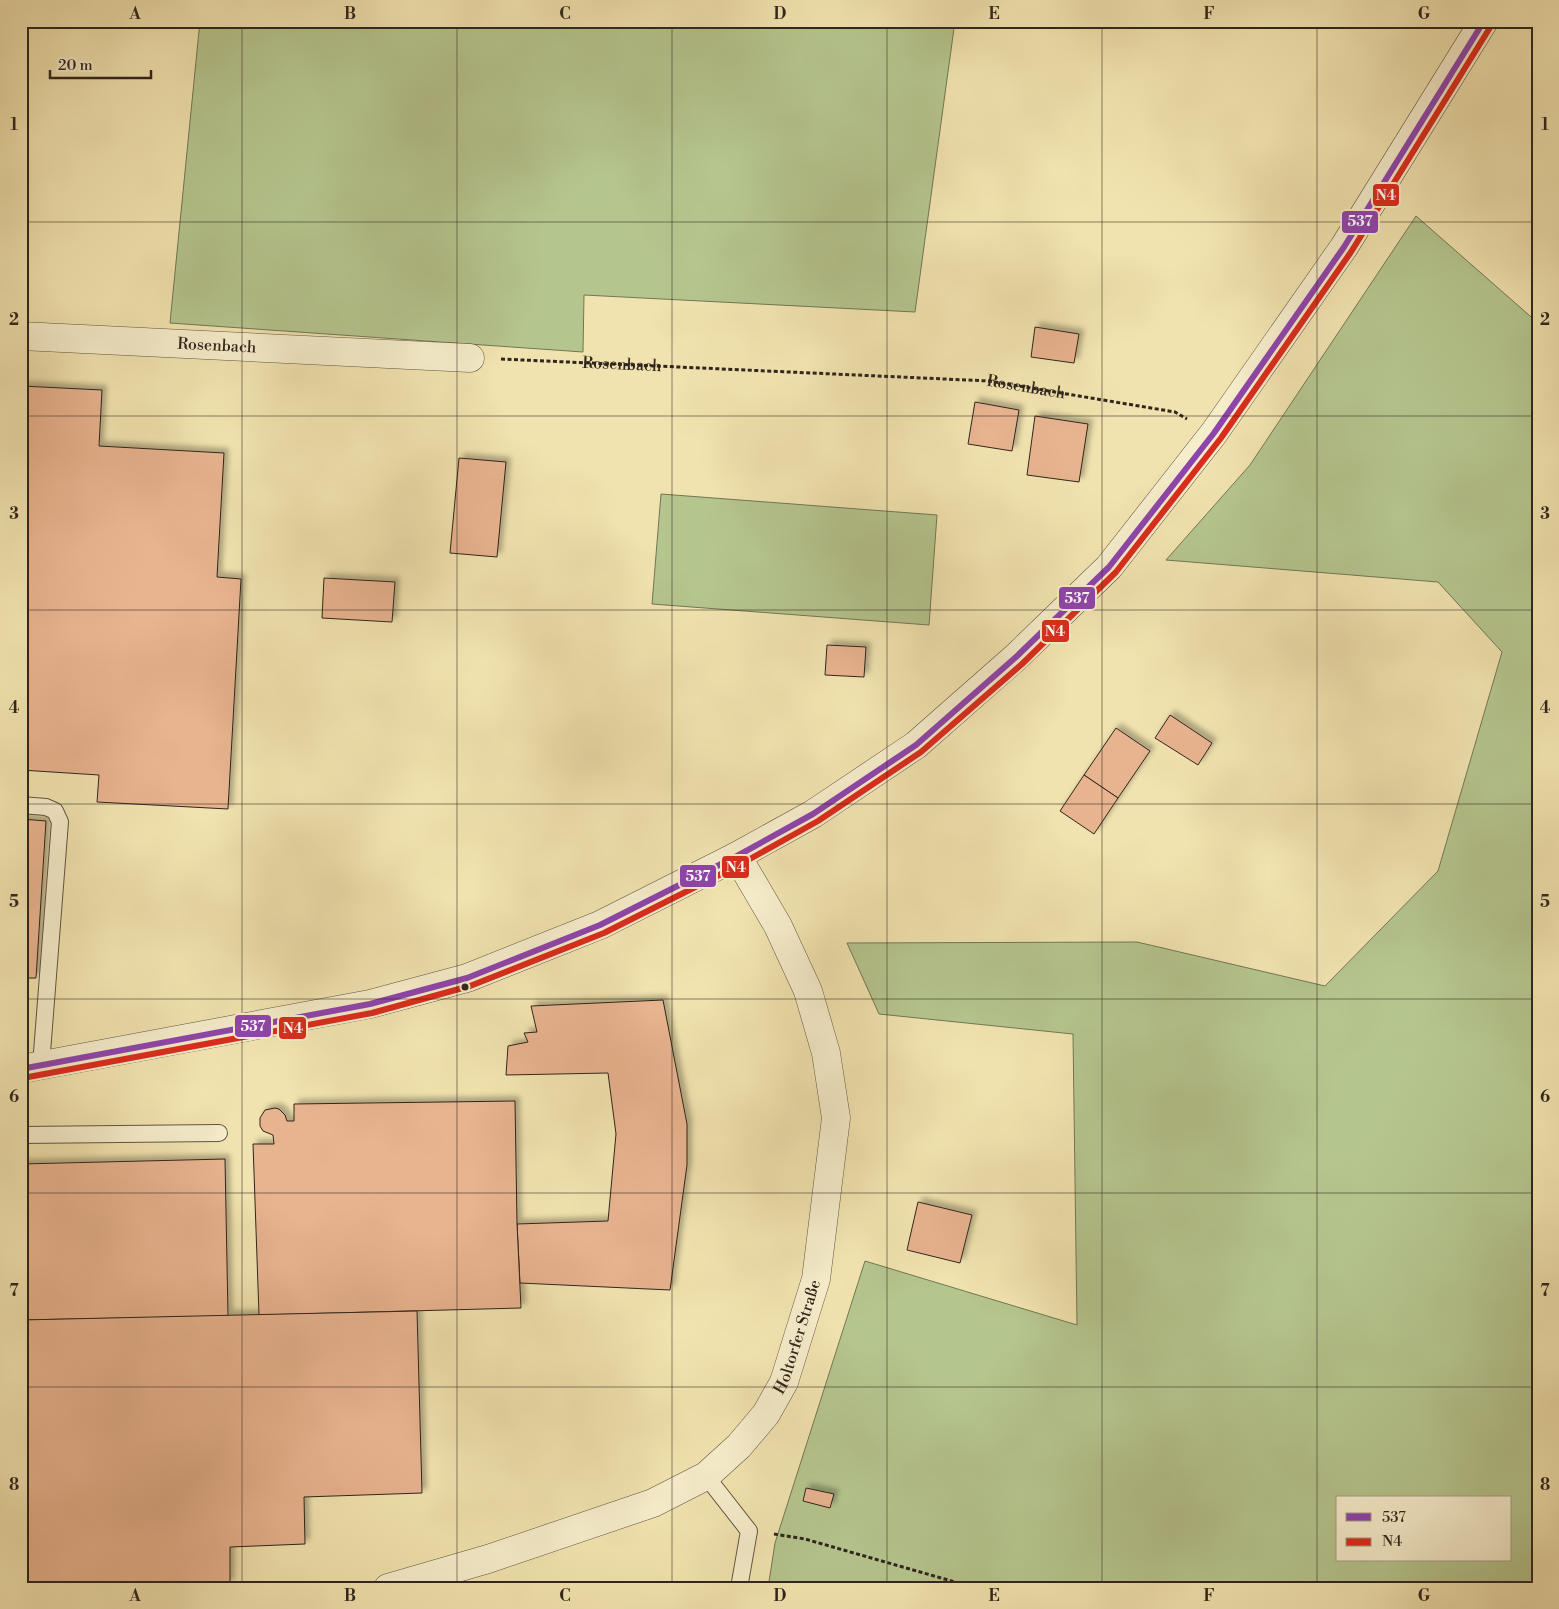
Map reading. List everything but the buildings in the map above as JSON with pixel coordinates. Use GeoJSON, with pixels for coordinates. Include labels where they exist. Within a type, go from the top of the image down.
{"type":"FeatureCollection","features":[{"type":"Feature","properties":{"kind":"street"},"geometry":{"type":"LineString","coordinates":[[31,1067],[370,1004],[467,978],[600,926],[737,856],[813,814],[916,745],[1002,670],[1109,566],[1214,433],[1344,247],[1484,21]]}},
{"type":"Feature","properties":{"kind":"street","name":"Rosenbach"},"geometry":{"type":"LineString","coordinates":[[21,336],[470,358]]}},
{"type":"Feature","properties":{"kind":"street","name":"Holtorfer Straße"},"geometry":{"type":"LineString","coordinates":[[388,1588],[488,1559],[653,1502],[706,1476],[740,1446],[766,1414],[784,1382],[816,1279],[836,1118],[826,1053],[808,991],[778,926],[737,856]]}},
{"type":"Feature","properties":{"kind":"lane"},"geometry":{"type":"LineString","coordinates":[[21,805],[46,807],[55,811],[60,822],[31,1067]]}},
{"type":"Feature","properties":{"kind":"lane"},"geometry":{"type":"LineString","coordinates":[[21,1135],[219,1134]]}},
{"type":"Feature","properties":{"kind":"lane"},"geometry":{"type":"LineString","coordinates":[[706,1476],[749,1531],[739,1588]]}},
{"type":"Feature","properties":{"kind":"path","name":"Rosenbach"},"geometry":{"type":"LineString","coordinates":[[470,358],[989,381],[1175,412],[1214,433]]}},
{"type":"Feature","properties":{"kind":"path"},"geometry":{"type":"LineString","coordinates":[[749,1531],[805,1539],[976,1588]]}},
{"type":"Feature","properties":{"kind":"green space"},"geometry":{"type":"Polygon","coordinates":[[[200,21],[955,21],[915,312],[584,295],[583,352],[170,323],[200,21]]]}},
{"type":"Feature","properties":{"kind":"green space"},"geometry":{"type":"Polygon","coordinates":[[[1416,216],[1538,323],[1538,1588],[768,1588],[775,1543],[865,1261],[1077,1325],[1073,1034],[879,1014],[847,943],[1137,942],[1325,986],[1438,871],[1502,652],[1438,582],[1166,560],[1250,465],[1416,216]]]}},
{"type":"Feature","properties":{"kind":"green space"},"geometry":{"type":"Polygon","coordinates":[[[661,494],[937,515],[929,625],[652,604],[661,494]]]}},
{"type":"Feature","properties":{"kind":"transit line","name":"537"},"geometry":{"type":"LineString","coordinates":[[21,1069],[370,1004],[467,978],[600,925],[737,856],[813,814],[916,745],[1016,657],[1109,567],[1214,433],[1344,247],[1484,21]]}},
{"type":"Feature","properties":{"kind":"transit line","name":"N4"},"geometry":{"type":"LineString","coordinates":[[23,1078],[372,1013],[470,986],[604,933],[741,864],[818,821],[921,752],[1022,664],[1116,572],[1221,438],[1351,252],[1491,26]]}}]}
